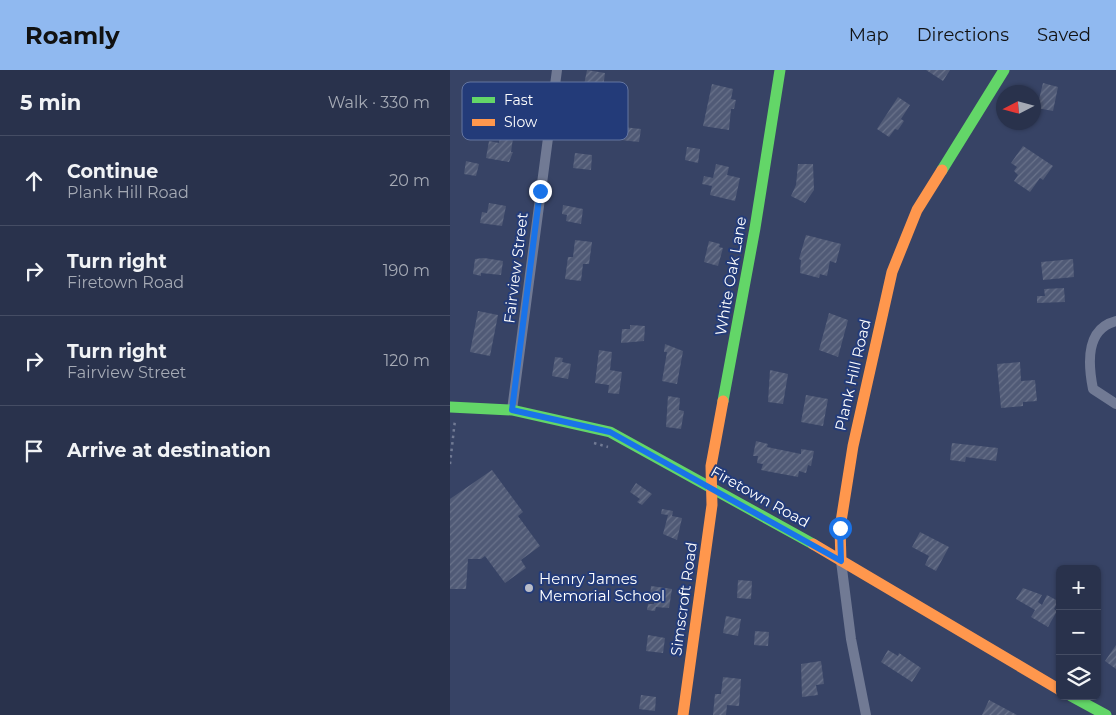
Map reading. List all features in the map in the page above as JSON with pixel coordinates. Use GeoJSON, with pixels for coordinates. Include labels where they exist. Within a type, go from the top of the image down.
{"type":"FeatureCollection","features":[{"type":"Feature","properties":{"kind":"street","name":"White Oak Lane"},"geometry":{"type":"LineString","coordinates":[[712,487],[711,466],[755,228],[780,70]]}},
{"type":"Feature","properties":{"kind":"street","name":"Plank Hill Road"},"geometry":{"type":"LineString","coordinates":[[866,715],[851,639],[841,561],[840,528],[853,446],[892,272],[917,210],[1004,70]]}},
{"type":"Feature","properties":{"kind":"street","name":"Fairview Street"},"geometry":{"type":"LineString","coordinates":[[512,410],[548,140]]}},
{"type":"Feature","properties":{"kind":"street"},"geometry":{"type":"LineString","coordinates":[[1116,321],[1101,328],[1092,343],[1088,366],[1093,389],[1116,404]]}},
{"type":"Feature","properties":{"kind":"street","name":"Firetown Road"},"geometry":{"type":"LineString","coordinates":[[450,407],[512,410],[610,432],[712,487],[1056,688]]}},
{"type":"Feature","properties":{"kind":"street","name":"Simscroft Road"},"geometry":{"type":"LineString","coordinates":[[683,715],[712,505],[712,487]]}},
{"type":"Feature","properties":{"kind":"street"},"geometry":{"type":"LineString","coordinates":[[1078,700],[1106,715]]}},
{"type":"Feature","properties":{"kind":"path"},"geometry":{"type":"LineString","coordinates":[[450,419],[464,419]]}},
{"type":"Feature","properties":{"kind":"path"},"geometry":{"type":"LineString","coordinates":[[450,464],[456,419]]}},
{"type":"Feature","properties":{"kind":"path"},"geometry":{"type":"LineString","coordinates":[[589,442],[612,448]]}},
{"type":"Feature","properties":{"kind":"building"},"geometry":{"type":"Polygon","coordinates":[[[587,70],[605,73],[604,82],[585,82],[587,70]]]}},
{"type":"Feature","properties":{"kind":"building"},"geometry":{"type":"Polygon","coordinates":[[[926,70],[950,70],[943,81],[926,70]]]}},
{"type":"Feature","properties":{"kind":"building"},"geometry":{"type":"Polygon","coordinates":[[[1043,83],[1058,87],[1053,111],[1041,109],[1043,83]]]}},
{"type":"Feature","properties":{"kind":"building"},"geometry":{"type":"Polygon","coordinates":[[[712,84],[733,89],[731,99],[736,100],[734,109],[731,109],[729,130],[703,126],[712,84]]]}},
{"type":"Feature","properties":{"kind":"building"},"geometry":{"type":"Polygon","coordinates":[[[898,97],[910,105],[901,119],[904,121],[898,130],[895,129],[889,137],[877,129],[898,97]]]}},
{"type":"Feature","properties":{"kind":"building"},"geometry":{"type":"Polygon","coordinates":[[[628,128],[641,129],[639,142],[621,140],[628,140],[628,128]]]}},
{"type":"Feature","properties":{"kind":"building"},"geometry":{"type":"Polygon","coordinates":[[[499,140],[513,140],[511,152],[513,152],[509,162],[486,158],[489,141],[499,143],[499,140]]]}},
{"type":"Feature","properties":{"kind":"building"},"geometry":{"type":"Polygon","coordinates":[[[1023,146],[1053,166],[1043,180],[1040,178],[1030,192],[1014,181],[1018,175],[1014,171],[1017,167],[1011,163],[1023,146]]]}},
{"type":"Feature","properties":{"kind":"building"},"geometry":{"type":"Polygon","coordinates":[[[687,147],[700,149],[698,163],[685,160],[687,147]]]}},
{"type":"Feature","properties":{"kind":"building"},"geometry":{"type":"Polygon","coordinates":[[[575,153],[592,155],[591,170],[573,168],[575,153]]]}},
{"type":"Feature","properties":{"kind":"building"},"geometry":{"type":"Polygon","coordinates":[[[466,161],[479,164],[476,176],[464,174],[466,161]]]}},
{"type":"Feature","properties":{"kind":"building"},"geometry":{"type":"Polygon","coordinates":[[[716,164],[729,167],[727,175],[740,178],[735,201],[710,195],[712,186],[702,184],[704,176],[713,178],[716,164]]]}},
{"type":"Feature","properties":{"kind":"building"},"geometry":{"type":"Polygon","coordinates":[[[798,164],[813,164],[814,190],[805,203],[791,196],[796,185],[798,164]]]}},
{"type":"Feature","properties":{"kind":"building"},"geometry":{"type":"Polygon","coordinates":[[[489,203],[506,206],[502,226],[480,223],[482,212],[487,213],[489,203]]]}},
{"type":"Feature","properties":{"kind":"building"},"geometry":{"type":"Polygon","coordinates":[[[563,205],[583,209],[581,224],[566,221],[567,215],[562,214],[563,205]]]}},
{"type":"Feature","properties":{"kind":"building"},"geometry":{"type":"Polygon","coordinates":[[[806,235],[841,244],[836,263],[830,261],[827,276],[820,274],[819,278],[800,273],[801,260],[799,259],[806,235]]]}},
{"type":"Feature","properties":{"kind":"building"},"geometry":{"type":"Polygon","coordinates":[[[575,240],[592,242],[589,264],[583,264],[581,281],[565,279],[568,257],[573,257],[575,240]]]}},
{"type":"Feature","properties":{"kind":"building"},"geometry":{"type":"Polygon","coordinates":[[[709,241],[720,244],[719,247],[723,248],[718,266],[704,262],[709,241]]]}},
{"type":"Feature","properties":{"kind":"building"},"geometry":{"type":"Polygon","coordinates":[[[484,258],[503,261],[501,275],[481,273],[481,276],[473,274],[475,259],[484,258]]]}},
{"type":"Feature","properties":{"kind":"building"},"geometry":{"type":"Polygon","coordinates":[[[1073,259],[1074,277],[1043,280],[1041,262],[1073,259]]]}},
{"type":"Feature","properties":{"kind":"building"},"geometry":{"type":"Polygon","coordinates":[[[1064,288],[1065,302],[1037,303],[1037,296],[1045,296],[1044,289],[1064,288]]]}},
{"type":"Feature","properties":{"kind":"building"},"geometry":{"type":"Polygon","coordinates":[[[478,311],[498,315],[490,356],[470,352],[478,311]]]}},
{"type":"Feature","properties":{"kind":"building"},"geometry":{"type":"Polygon","coordinates":[[[829,313],[848,320],[838,357],[819,350],[829,313]]]}},
{"type":"Feature","properties":{"kind":"building"},"geometry":{"type":"Polygon","coordinates":[[[630,325],[645,326],[644,341],[621,343],[622,329],[630,329],[630,325]]]}},
{"type":"Feature","properties":{"kind":"building"},"geometry":{"type":"Polygon","coordinates":[[[665,344],[683,351],[677,384],[662,381],[667,352],[664,352],[665,344]]]}},
{"type":"Feature","properties":{"kind":"building"},"geometry":{"type":"Polygon","coordinates":[[[599,350],[612,352],[610,370],[622,372],[619,394],[608,393],[609,385],[595,383],[599,350]]]}},
{"type":"Feature","properties":{"kind":"building"},"geometry":{"type":"Polygon","coordinates":[[[555,357],[563,358],[562,362],[571,364],[568,379],[552,376],[555,357]]]}},
{"type":"Feature","properties":{"kind":"building"},"geometry":{"type":"Polygon","coordinates":[[[1020,362],[1021,381],[1035,380],[1037,401],[1023,402],[1023,406],[1001,408],[997,364],[1020,362]]]}},
{"type":"Feature","properties":{"kind":"building"},"geometry":{"type":"Polygon","coordinates":[[[770,370],[788,374],[783,404],[768,402],[770,370]]]}},
{"type":"Feature","properties":{"kind":"building"},"geometry":{"type":"Polygon","coordinates":[[[806,395],[828,399],[823,426],[801,422],[806,395]]]}},
{"type":"Feature","properties":{"kind":"building"},"geometry":{"type":"Polygon","coordinates":[[[668,396],[680,398],[679,410],[684,411],[681,429],[666,427],[668,396]]]}},
{"type":"Feature","properties":{"kind":"building"},"geometry":{"type":"Polygon","coordinates":[[[756,441],[768,444],[767,447],[801,454],[801,449],[814,451],[811,466],[808,465],[806,473],[799,471],[798,477],[761,470],[763,464],[757,463],[758,456],[753,456],[756,441]]]}},
{"type":"Feature","properties":{"kind":"building"},"geometry":{"type":"Polygon","coordinates":[[[952,443],[998,448],[996,461],[966,457],[965,462],[950,460],[952,443]]]}},
{"type":"Feature","properties":{"kind":"building"},"geometry":{"type":"Polygon","coordinates":[[[492,470],[523,512],[518,516],[540,546],[521,560],[526,568],[505,583],[485,556],[481,559],[468,559],[466,589],[450,589],[450,499],[492,470]]]}},
{"type":"Feature","properties":{"kind":"building"},"geometry":{"type":"Polygon","coordinates":[[[636,483],[652,494],[642,505],[637,502],[640,499],[630,492],[636,483]]]}},
{"type":"Feature","properties":{"kind":"building"},"geometry":{"type":"Polygon","coordinates":[[[662,509],[673,511],[672,516],[682,518],[677,540],[663,534],[668,515],[661,514],[662,509]]]}},
{"type":"Feature","properties":{"kind":"building"},"geometry":{"type":"Polygon","coordinates":[[[920,532],[949,547],[936,571],[925,565],[929,556],[912,547],[920,532]]]}},
{"type":"Feature","properties":{"kind":"building"},"geometry":{"type":"Polygon","coordinates":[[[738,580],[752,581],[751,599],[737,598],[738,580]]]}},
{"type":"Feature","properties":{"kind":"building"},"geometry":{"type":"Polygon","coordinates":[[[651,586],[672,589],[669,608],[656,607],[655,611],[647,610],[648,604],[654,604],[655,597],[650,596],[651,586]]]}},
{"type":"Feature","properties":{"kind":"building"},"geometry":{"type":"Polygon","coordinates":[[[1023,588],[1042,595],[1038,602],[1042,605],[1047,595],[1056,600],[1054,609],[1056,613],[1048,627],[1031,617],[1035,610],[1016,599],[1023,588]]]}},
{"type":"Feature","properties":{"kind":"building"},"geometry":{"type":"Polygon","coordinates":[[[726,616],[741,619],[738,636],[723,633],[726,616]]]}},
{"type":"Feature","properties":{"kind":"building"},"geometry":{"type":"Polygon","coordinates":[[[755,631],[769,632],[768,646],[754,645],[755,631]]]}},
{"type":"Feature","properties":{"kind":"building"},"geometry":{"type":"Polygon","coordinates":[[[648,635],[665,638],[663,653],[646,651],[648,635]]]}},
{"type":"Feature","properties":{"kind":"building"},"geometry":{"type":"Polygon","coordinates":[[[1116,645],[1116,669],[1105,661],[1116,645]]]}},
{"type":"Feature","properties":{"kind":"building"},"geometry":{"type":"Polygon","coordinates":[[[888,650],[898,656],[899,653],[921,668],[912,682],[881,662],[888,650]]]}},
{"type":"Feature","properties":{"kind":"building"},"geometry":{"type":"Polygon","coordinates":[[[821,661],[824,684],[816,685],[818,695],[802,697],[801,664],[821,661]]]}},
{"type":"Feature","properties":{"kind":"building"},"geometry":{"type":"Polygon","coordinates":[[[723,677],[741,679],[739,706],[727,705],[726,715],[713,715],[715,694],[721,694],[723,677]]]}},
{"type":"Feature","properties":{"kind":"building"},"geometry":{"type":"Polygon","coordinates":[[[641,695],[656,697],[655,711],[639,709],[641,695]]]}},
{"type":"Feature","properties":{"kind":"building"},"geometry":{"type":"Polygon","coordinates":[[[989,700],[1017,715],[982,715],[989,700]]]}},
{"type":"Feature","properties":{"kind":"traffic: fast"},"geometry":{"type":"LineString","coordinates":[[723,401],[755,228],[780,70]]}},
{"type":"Feature","properties":{"kind":"traffic: fast"},"geometry":{"type":"LineString","coordinates":[[942,170],[1004,70]]}},
{"type":"Feature","properties":{"kind":"traffic: fast"},"geometry":{"type":"LineString","coordinates":[[450,407],[512,410],[610,432],[813,544]]}},
{"type":"Feature","properties":{"kind":"traffic: fast"},"geometry":{"type":"LineString","coordinates":[[1078,700],[1106,715]]}},
{"type":"Feature","properties":{"kind":"traffic: slow"},"geometry":{"type":"LineString","coordinates":[[841,561],[840,528],[853,446],[892,272],[917,210],[942,170]]}},
{"type":"Feature","properties":{"kind":"traffic: slow"},"geometry":{"type":"LineString","coordinates":[[683,715],[712,505],[711,466],[723,401]]}},
{"type":"Feature","properties":{"kind":"traffic: slow"},"geometry":{"type":"LineString","coordinates":[[813,544],[1056,688]]}},
{"type":"Feature","properties":{"kind":"place","name":"Henry James Memorial School"},"geometry":{"type":"Point","coordinates":[529,588]}},
{"type":"Feature","properties":{"kind":"route"},"geometry":{"type":"LineString","coordinates":[[540,191],[529,292],[512,410],[610,432],[712,487],[841,561],[840,528]]}}]}
